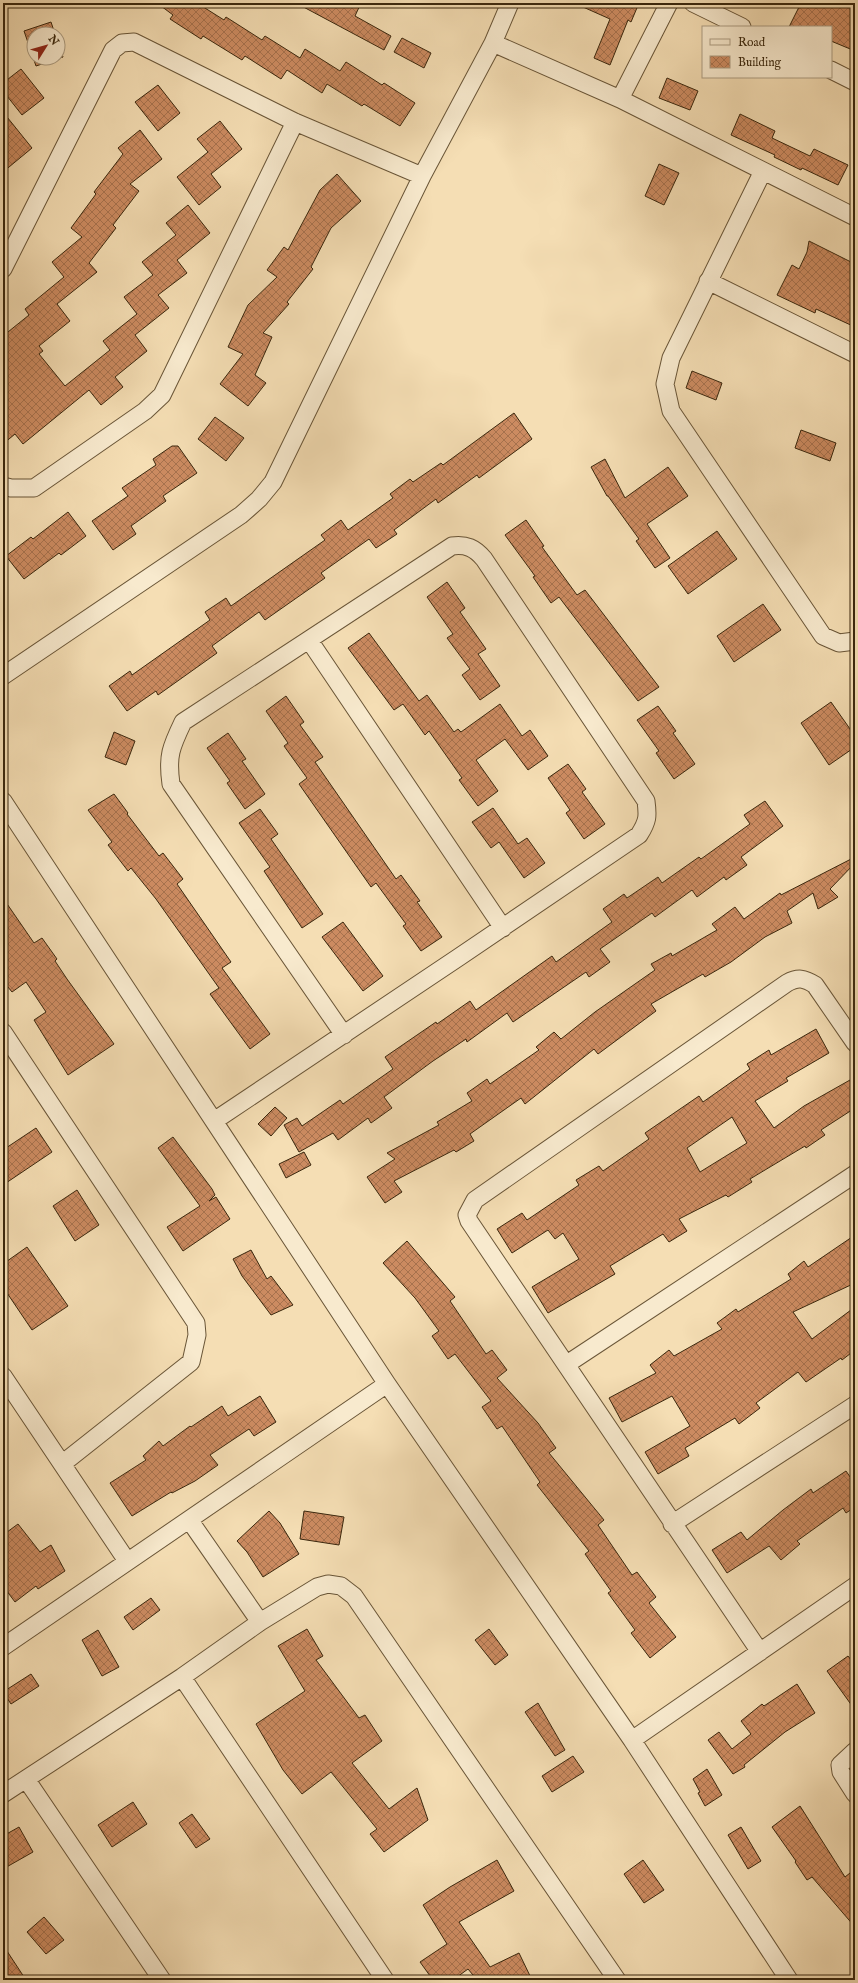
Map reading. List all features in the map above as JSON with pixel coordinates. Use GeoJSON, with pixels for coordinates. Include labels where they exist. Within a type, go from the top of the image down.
{"type":"FeatureCollection","features":[{"type":"Feature","properties":{"kind":"street"},"geometry":{"type":"LineString","coordinates":[[3,676],[241,516],[259,499],[273,482],[422,176],[493,43],[510,3]]}},
{"type":"Feature","properties":{"kind":"street"},"geometry":{"type":"LineString","coordinates":[[620,99],[669,3]]}},
{"type":"Feature","properties":{"kind":"street"},"geometry":{"type":"LineString","coordinates":[[693,3],[740,26]]}},
{"type":"Feature","properties":{"kind":"street"},"geometry":{"type":"LineString","coordinates":[[3,269],[113,50],[122,43],[134,42],[295,122],[422,176]]}},
{"type":"Feature","properties":{"kind":"street"},"geometry":{"type":"LineString","coordinates":[[493,43],[620,99],[855,217]]}},
{"type":"Feature","properties":{"kind":"street"},"geometry":{"type":"LineString","coordinates":[[832,70],[855,82]]}},
{"type":"Feature","properties":{"kind":"street"},"geometry":{"type":"LineString","coordinates":[[3,486],[11,488],[34,488],[145,411],[162,394],[295,122]]}},
{"type":"Feature","properties":{"kind":"street"},"geometry":{"type":"LineString","coordinates":[[763,171],[671,358],[665,384],[671,411],[823,636],[839,643],[855,641]]}},
{"type":"Feature","properties":{"kind":"street"},"geometry":{"type":"LineString","coordinates":[[708,281],[855,354]]}},
{"type":"Feature","properties":{"kind":"street"},"geometry":{"type":"LineString","coordinates":[[214,1121],[344,1035],[503,928],[639,834],[646,824],[648,813],[646,801],[497,579],[477,551],[464,544],[452,546],[182,722],[173,742],[168,764],[171,784],[344,1035]]}},
{"type":"Feature","properties":{"kind":"street"},"geometry":{"type":"LineString","coordinates":[[309,640],[503,928]]}},
{"type":"Feature","properties":{"kind":"street"},"geometry":{"type":"LineString","coordinates":[[3,801],[387,1384],[632,1740],[789,1980]]}},
{"type":"Feature","properties":{"kind":"street"},"geometry":{"type":"LineString","coordinates":[[760,1652],[672,1524],[567,1364],[469,1221],[467,1215],[475,1200],[787,983],[797,978],[807,980],[815,985],[855,1043]]}},
{"type":"Feature","properties":{"kind":"street"},"geometry":{"type":"LineString","coordinates":[[3,1032],[196,1322],[197,1335],[191,1362],[62,1464]]}},
{"type":"Feature","properties":{"kind":"street"},"geometry":{"type":"LineString","coordinates":[[567,1364],[855,1174]]}},
{"type":"Feature","properties":{"kind":"street"},"geometry":{"type":"LineString","coordinates":[[3,1376],[128,1561]]}},
{"type":"Feature","properties":{"kind":"street"},"geometry":{"type":"LineString","coordinates":[[3,1647],[128,1561],[190,1521],[387,1384]]}},
{"type":"Feature","properties":{"kind":"street"},"geometry":{"type":"LineString","coordinates":[[672,1524],[855,1404]]}},
{"type":"Feature","properties":{"kind":"street"},"geometry":{"type":"LineString","coordinates":[[190,1521],[260,1622]]}},
{"type":"Feature","properties":{"kind":"street"},"geometry":{"type":"LineString","coordinates":[[3,1794],[182,1678],[260,1622],[317,1586],[328,1584],[341,1586],[354,1596],[617,1980]]}},
{"type":"Feature","properties":{"kind":"street"},"geometry":{"type":"LineString","coordinates":[[632,1740],[855,1586]]}},
{"type":"Feature","properties":{"kind":"street"},"geometry":{"type":"LineString","coordinates":[[182,1678],[385,1980]]}},
{"type":"Feature","properties":{"kind":"street"},"geometry":{"type":"LineString","coordinates":[[855,1751],[840,1765],[840,1772],[855,1794]]}},
{"type":"Feature","properties":{"kind":"street"},"geometry":{"type":"LineString","coordinates":[[26,1779],[162,1980]]}},
{"type":"Feature","properties":{"kind":"building"},"geometry":{"type":"Polygon","coordinates":[[[157,3],[197,3],[224,20],[226,17],[262,40],[265,36],[300,58],[305,49],[340,71],[346,62],[382,85],[384,83],[415,103],[400,126],[364,104],[362,106],[327,84],[322,93],[287,70],[281,79],[245,56],[242,60],[203,36],[201,39],[170,19],[173,15],[157,3]]]}},
{"type":"Feature","properties":{"kind":"building"},"geometry":{"type":"Polygon","coordinates":[[[296,3],[361,3],[355,16],[391,36],[384,50],[296,3]]]}},
{"type":"Feature","properties":{"kind":"building"},"geometry":{"type":"Polygon","coordinates":[[[574,3],[639,3],[631,22],[628,20],[610,65],[594,58],[610,19],[574,3]]]}},
{"type":"Feature","properties":{"kind":"building"},"geometry":{"type":"Polygon","coordinates":[[[801,3],[844,3],[855,8],[855,51],[832,41],[832,26],[790,26],[801,3]]]}},
{"type":"Feature","properties":{"kind":"building"},"geometry":{"type":"Polygon","coordinates":[[[51,22],[52,26],[39,26],[51,22]]]}},
{"type":"Feature","properties":{"kind":"building"},"geometry":{"type":"Polygon","coordinates":[[[402,38],[431,53],[424,68],[394,52],[402,38]]]}},
{"type":"Feature","properties":{"kind":"building"},"geometry":{"type":"Polygon","coordinates":[[[21,69],[44,98],[22,115],[3,91],[3,83],[21,69]]]}},
{"type":"Feature","properties":{"kind":"building"},"geometry":{"type":"Polygon","coordinates":[[[667,78],[698,91],[690,110],[659,98],[667,78]]]}},
{"type":"Feature","properties":{"kind":"building"},"geometry":{"type":"Polygon","coordinates":[[[158,85],[180,113],[158,131],[135,102],[158,85]]]}},
{"type":"Feature","properties":{"kind":"building"},"geometry":{"type":"Polygon","coordinates":[[[3,112],[32,148],[3,172],[3,112]]]}},
{"type":"Feature","properties":{"kind":"building"},"geometry":{"type":"Polygon","coordinates":[[[740,114],[775,131],[772,138],[810,156],[814,149],[848,165],[838,185],[802,168],[801,170],[774,157],[775,155],[731,135],[740,114]]]}},
{"type":"Feature","properties":{"kind":"building"},"geometry":{"type":"Polygon","coordinates":[[[220,121],[242,149],[211,174],[221,187],[199,205],[177,177],[208,152],[197,139],[220,121]]]}},
{"type":"Feature","properties":{"kind":"building"},"geometry":{"type":"Polygon","coordinates":[[[140,130],[162,159],[130,184],[139,191],[113,225],[116,228],[89,263],[97,272],[57,304],[70,321],[39,346],[43,351],[39,354],[65,386],[110,350],[103,341],[137,314],[124,297],[153,275],[142,262],[176,235],[166,223],[188,205],[210,233],[177,260],[187,273],[158,295],[169,308],[135,335],[147,351],[115,377],[123,387],[101,405],[89,390],[23,444],[15,434],[3,444],[3,336],[29,315],[25,309],[64,277],[52,262],[82,237],[71,228],[96,194],[94,192],[123,154],[118,148],[140,130]]]}},
{"type":"Feature","properties":{"kind":"building"},"geometry":{"type":"Polygon","coordinates":[[[659,164],[679,173],[664,205],[645,196],[659,164]]]}},
{"type":"Feature","properties":{"kind":"building"},"geometry":{"type":"Polygon","coordinates":[[[337,174],[361,201],[331,228],[311,267],[313,269],[287,302],[289,304],[263,333],[272,337],[255,375],[266,383],[248,406],[220,384],[243,354],[228,347],[248,305],[277,277],[267,270],[284,247],[288,250],[320,190],[337,174]]]}},
{"type":"Feature","properties":{"kind":"building"},"geometry":{"type":"Polygon","coordinates":[[[809,241],[855,264],[855,327],[816,309],[815,313],[777,295],[792,265],[799,269],[807,252],[809,241]]]}},
{"type":"Feature","properties":{"kind":"building"},"geometry":{"type":"Polygon","coordinates":[[[692,371],[722,383],[716,400],[686,388],[692,371]]]}},
{"type":"Feature","properties":{"kind":"building"},"geometry":{"type":"Polygon","coordinates":[[[514,413],[532,439],[479,478],[477,475],[438,503],[436,499],[394,530],[397,534],[376,548],[369,539],[321,573],[325,578],[265,620],[259,612],[212,646],[217,653],[158,695],[156,691],[127,711],[109,686],[130,671],[132,675],[210,620],[205,612],[226,598],[231,606],[325,540],[321,535],[341,520],[348,530],[393,498],[390,494],[410,479],[413,482],[441,463],[443,465],[514,413]]]}},
{"type":"Feature","properties":{"kind":"building"},"geometry":{"type":"Polygon","coordinates":[[[215,417],[244,438],[226,461],[198,439],[215,417]]]}},
{"type":"Feature","properties":{"kind":"building"},"geometry":{"type":"Polygon","coordinates":[[[801,430],[836,443],[830,461],[795,448],[801,430]]]}},
{"type":"Feature","properties":{"kind":"building"},"geometry":{"type":"Polygon","coordinates":[[[172,446],[178,446],[197,473],[163,496],[166,501],[131,526],[136,534],[113,550],[92,521],[128,496],[122,488],[156,465],[153,459],[172,446]]]}},
{"type":"Feature","properties":{"kind":"building"},"geometry":{"type":"Polygon","coordinates":[[[605,459],[625,498],[668,467],[688,496],[647,524],[670,558],[655,568],[636,541],[639,539],[607,496],[591,467],[605,459]]]}},
{"type":"Feature","properties":{"kind":"building"},"geometry":{"type":"Polygon","coordinates":[[[68,512],[86,536],[61,555],[59,553],[24,579],[6,556],[31,537],[33,539],[68,512]]]}},
{"type":"Feature","properties":{"kind":"building"},"geometry":{"type":"Polygon","coordinates":[[[526,520],[544,546],[542,547],[577,595],[585,590],[659,687],[638,701],[559,597],[551,603],[533,577],[535,576],[505,535],[526,520]]]}},
{"type":"Feature","properties":{"kind":"building"},"geometry":{"type":"Polygon","coordinates":[[[717,531],[737,559],[688,594],[668,566],[717,531]]]}},
{"type":"Feature","properties":{"kind":"building"},"geometry":{"type":"Polygon","coordinates":[[[447,582],[465,608],[460,612],[486,649],[478,654],[500,686],[480,700],[462,675],[470,669],[447,638],[453,634],[427,597],[447,582]]]}},
{"type":"Feature","properties":{"kind":"building"},"geometry":{"type":"Polygon","coordinates":[[[763,604],[781,630],[734,662],[717,636],[763,604]]]}},
{"type":"Feature","properties":{"kind":"building"},"geometry":{"type":"Polygon","coordinates":[[[369,633],[419,701],[427,695],[454,732],[458,729],[461,732],[500,704],[522,736],[530,730],[548,756],[528,770],[505,739],[476,760],[498,791],[478,806],[459,780],[462,778],[429,731],[425,735],[403,704],[394,710],[348,648],[369,633]]]}},
{"type":"Feature","properties":{"kind":"building"},"geometry":{"type":"Polygon","coordinates":[[[286,696],[304,722],[300,725],[323,757],[315,762],[396,879],[401,875],[420,901],[417,902],[442,937],[421,951],[403,926],[406,924],[376,883],[371,887],[299,784],[307,778],[284,746],[288,743],[266,711],[286,696]]]}},
{"type":"Feature","properties":{"kind":"building"},"geometry":{"type":"Polygon","coordinates":[[[831,702],[855,736],[855,747],[829,765],[801,723],[831,702]]]}},
{"type":"Feature","properties":{"kind":"building"},"geometry":{"type":"Polygon","coordinates":[[[658,706],[676,731],[673,733],[695,764],[674,779],[656,753],[659,751],[637,720],[658,706]]]}},
{"type":"Feature","properties":{"kind":"building"},"geometry":{"type":"Polygon","coordinates":[[[114,732],[135,741],[126,765],[105,757],[114,732]]]}},
{"type":"Feature","properties":{"kind":"building"},"geometry":{"type":"Polygon","coordinates":[[[228,733],[246,759],[242,761],[265,794],[245,809],[227,783],[230,781],[207,748],[228,733]]]}},
{"type":"Feature","properties":{"kind":"building"},"geometry":{"type":"Polygon","coordinates":[[[568,764],[586,789],[582,792],[605,824],[584,839],[566,813],[570,810],[548,778],[568,764]]]}},
{"type":"Feature","properties":{"kind":"building"},"geometry":{"type":"Polygon","coordinates":[[[114,794],[128,813],[127,814],[159,856],[163,853],[183,879],[177,884],[231,962],[222,968],[270,1034],[250,1049],[210,994],[219,988],[156,899],[131,868],[128,871],[108,845],[112,842],[88,810],[114,794]]]}},
{"type":"Feature","properties":{"kind":"building"},"geometry":{"type":"Polygon","coordinates":[[[765,801],[783,826],[741,857],[747,865],[726,880],[724,877],[697,897],[692,890],[655,917],[652,913],[600,949],[610,962],[589,977],[586,972],[513,1022],[507,1013],[467,1042],[466,1039],[433,1061],[384,1097],[392,1108],[371,1123],[368,1118],[338,1140],[333,1133],[299,1152],[284,1125],[297,1118],[302,1126],[340,1100],[343,1104],[393,1069],[385,1057],[436,1022],[437,1024],[470,1001],[476,1010],[552,956],[556,962],[612,922],[603,909],[624,894],[627,898],[658,877],[662,883],[699,857],[701,859],[750,824],[744,815],[765,801]]]}},
{"type":"Feature","properties":{"kind":"building"},"geometry":{"type":"Polygon","coordinates":[[[493,808],[518,844],[527,838],[545,863],[524,878],[499,842],[491,848],[472,822],[493,808]]]}},
{"type":"Feature","properties":{"kind":"building"},"geometry":{"type":"Polygon","coordinates":[[[260,809],[278,834],[271,839],[323,914],[302,928],[264,871],[270,867],[239,823],[260,809]]]}},
{"type":"Feature","properties":{"kind":"building"},"geometry":{"type":"Polygon","coordinates":[[[855,857],[855,863],[830,889],[838,897],[818,909],[813,893],[787,911],[792,923],[765,937],[731,962],[705,977],[703,974],[651,1004],[656,1011],[598,1054],[594,1049],[525,1104],[521,1098],[470,1134],[474,1141],[456,1152],[454,1150],[394,1181],[402,1192],[385,1203],[367,1177],[395,1159],[387,1153],[439,1125],[437,1122],[472,1101],[467,1093],[487,1079],[490,1084],[539,1050],[536,1047],[554,1032],[561,1039],[595,1012],[655,970],[651,964],[671,953],[672,956],[717,930],[712,924],[735,907],[744,919],[780,893],[781,895],[855,857]]]}},
{"type":"Feature","properties":{"kind":"building"},"geometry":{"type":"Polygon","coordinates":[[[3,898],[34,943],[42,938],[57,959],[55,961],[67,979],[114,1044],[68,1075],[34,1020],[46,1012],[26,982],[12,992],[3,981],[3,898]]]}},
{"type":"Feature","properties":{"kind":"building"},"geometry":{"type":"Polygon","coordinates":[[[343,922],[383,976],[363,991],[322,937],[343,922]]]}},
{"type":"Feature","properties":{"kind":"building"},"geometry":{"type":"Polygon","coordinates":[[[816,1029],[829,1053],[786,1078],[788,1081],[755,1101],[774,1128],[804,1106],[850,1080],[855,1089],[855,1108],[821,1130],[825,1135],[806,1148],[805,1146],[750,1179],[752,1182],[728,1197],[726,1195],[679,1219],[687,1231],[669,1242],[663,1234],[610,1266],[615,1274],[548,1313],[532,1287],[579,1259],[563,1233],[555,1239],[548,1230],[512,1253],[497,1229],[522,1213],[527,1220],[579,1185],[576,1180],[599,1166],[603,1171],[649,1139],[645,1133],[699,1096],[703,1102],[750,1069],[747,1064],[769,1050],[771,1055],[816,1029]],[[732,1117],[687,1148],[700,1172],[747,1143],[732,1117]]]}},
{"type":"Feature","properties":{"kind":"building"},"geometry":{"type":"Polygon","coordinates":[[[275,1107],[287,1118],[271,1136],[258,1124],[275,1107]]]}},
{"type":"Feature","properties":{"kind":"building"},"geometry":{"type":"Polygon","coordinates":[[[36,1128],[52,1152],[3,1185],[3,1150],[36,1128]]]}},
{"type":"Feature","properties":{"kind":"building"},"geometry":{"type":"Polygon","coordinates":[[[173,1137],[212,1189],[215,1195],[209,1201],[216,1197],[230,1219],[183,1251],[167,1227],[200,1206],[158,1148],[173,1137]]]}},
{"type":"Feature","properties":{"kind":"building"},"geometry":{"type":"Polygon","coordinates":[[[304,1152],[311,1165],[286,1178],[279,1164],[304,1152]]]}},
{"type":"Feature","properties":{"kind":"building"},"geometry":{"type":"Polygon","coordinates":[[[77,1190],[99,1225],[75,1241],[53,1206],[77,1190]]]}},
{"type":"Feature","properties":{"kind":"building"},"geometry":{"type":"Polygon","coordinates":[[[855,1235],[855,1283],[793,1312],[812,1339],[855,1307],[855,1350],[842,1360],[841,1358],[806,1382],[798,1372],[756,1403],[760,1408],[739,1424],[735,1418],[685,1448],[689,1456],[658,1474],[645,1452],[690,1426],[672,1396],[622,1422],[609,1398],[656,1373],[650,1365],[669,1350],[674,1356],[722,1329],[717,1323],[736,1309],[738,1312],[791,1279],[788,1274],[804,1261],[808,1267],[855,1235]]]}},
{"type":"Feature","properties":{"kind":"building"},"geometry":{"type":"Polygon","coordinates":[[[407,1241],[455,1297],[450,1301],[486,1354],[492,1350],[507,1370],[497,1378],[538,1423],[556,1448],[549,1453],[604,1520],[598,1525],[632,1575],[637,1572],[656,1597],[649,1603],[676,1637],[650,1658],[631,1633],[635,1630],[608,1593],[611,1591],[585,1554],[589,1551],[537,1485],[540,1482],[502,1426],[497,1429],[482,1407],[491,1401],[455,1354],[448,1359],[432,1336],[439,1331],[415,1298],[383,1263],[407,1241]]]}},
{"type":"Feature","properties":{"kind":"building"},"geometry":{"type":"Polygon","coordinates":[[[27,1247],[68,1306],[32,1330],[3,1287],[3,1264],[27,1247]]]}},
{"type":"Feature","properties":{"kind":"building"},"geometry":{"type":"Polygon","coordinates":[[[251,1250],[267,1279],[271,1276],[293,1305],[271,1315],[242,1276],[233,1259],[251,1250]]]}},
{"type":"Feature","properties":{"kind":"building"},"geometry":{"type":"Polygon","coordinates":[[[260,1396],[276,1422],[254,1436],[249,1429],[210,1455],[218,1465],[195,1481],[172,1493],[171,1492],[132,1516],[110,1483],[146,1460],[143,1456],[159,1441],[163,1446],[190,1426],[191,1427],[222,1406],[228,1416],[260,1396]]]}},
{"type":"Feature","properties":{"kind":"building"},"geometry":{"type":"Polygon","coordinates":[[[846,1471],[855,1484],[855,1507],[846,1513],[843,1508],[797,1541],[800,1544],[781,1560],[769,1546],[727,1573],[712,1550],[741,1532],[747,1540],[811,1489],[813,1493],[846,1471]]]}},
{"type":"Feature","properties":{"kind":"building"},"geometry":{"type":"Polygon","coordinates":[[[269,1511],[280,1523],[299,1554],[263,1577],[247,1552],[237,1541],[269,1511]]]}},
{"type":"Feature","properties":{"kind":"building"},"geometry":{"type":"Polygon","coordinates":[[[304,1511],[344,1517],[339,1545],[300,1539],[304,1511]]]}},
{"type":"Feature","properties":{"kind":"building"},"geometry":{"type":"Polygon","coordinates":[[[18,1524],[40,1552],[51,1545],[65,1571],[38,1589],[36,1586],[15,1602],[3,1586],[3,1535],[18,1524]]]}},
{"type":"Feature","properties":{"kind":"building"},"geometry":{"type":"Polygon","coordinates":[[[151,1598],[160,1610],[133,1630],[124,1617],[151,1598]]]}},
{"type":"Feature","properties":{"kind":"building"},"geometry":{"type":"Polygon","coordinates":[[[307,1629],[323,1656],[316,1660],[359,1718],[365,1715],[382,1741],[352,1763],[389,1809],[417,1788],[428,1820],[384,1852],[370,1834],[377,1829],[331,1772],[302,1794],[283,1770],[256,1724],[305,1691],[278,1646],[307,1629]]]}},
{"type":"Feature","properties":{"kind":"building"},"geometry":{"type":"Polygon","coordinates":[[[489,1629],[508,1655],[495,1665],[475,1640],[489,1629]]]}},
{"type":"Feature","properties":{"kind":"building"},"geometry":{"type":"Polygon","coordinates":[[[98,1630],[119,1667],[102,1676],[82,1640],[98,1630]]]}},
{"type":"Feature","properties":{"kind":"building"},"geometry":{"type":"Polygon","coordinates":[[[848,1656],[855,1665],[855,1710],[827,1671],[848,1656]]]}},
{"type":"Feature","properties":{"kind":"building"},"geometry":{"type":"Polygon","coordinates":[[[31,1674],[39,1686],[11,1704],[3,1692],[31,1674]]]}},
{"type":"Feature","properties":{"kind":"building"},"geometry":{"type":"Polygon","coordinates":[[[797,1684],[815,1713],[785,1732],[744,1765],[745,1767],[733,1774],[708,1740],[719,1732],[732,1749],[751,1734],[741,1721],[762,1704],[764,1706],[797,1684]]]}},
{"type":"Feature","properties":{"kind":"building"},"geometry":{"type":"Polygon","coordinates":[[[538,1703],[565,1750],[555,1756],[525,1712],[538,1703]]]}},
{"type":"Feature","properties":{"kind":"building"},"geometry":{"type":"Polygon","coordinates":[[[573,1756],[584,1772],[552,1792],[542,1776],[573,1756]]]}},
{"type":"Feature","properties":{"kind":"building"},"geometry":{"type":"Polygon","coordinates":[[[707,1769],[722,1795],[705,1806],[693,1779],[707,1769]]]}},
{"type":"Feature","properties":{"kind":"building"},"geometry":{"type":"Polygon","coordinates":[[[133,1802],[147,1824],[112,1847],[98,1825],[133,1802]]]}},
{"type":"Feature","properties":{"kind":"building"},"geometry":{"type":"Polygon","coordinates":[[[800,1806],[845,1877],[855,1869],[855,1927],[812,1877],[807,1880],[795,1862],[796,1861],[772,1827],[800,1806]]]}},
{"type":"Feature","properties":{"kind":"building"},"geometry":{"type":"Polygon","coordinates":[[[192,1814],[210,1839],[196,1848],[179,1823],[192,1814]]]}},
{"type":"Feature","properties":{"kind":"building"},"geometry":{"type":"Polygon","coordinates":[[[19,1827],[33,1852],[3,1869],[3,1836],[19,1827]]]}},
{"type":"Feature","properties":{"kind":"building"},"geometry":{"type":"Polygon","coordinates":[[[741,1827],[761,1861],[748,1869],[728,1835],[741,1827]]]}},
{"type":"Feature","properties":{"kind":"building"},"geometry":{"type":"Polygon","coordinates":[[[497,1860],[514,1891],[459,1922],[490,1967],[519,1953],[532,1980],[463,1980],[473,1975],[468,1969],[453,1980],[433,1980],[420,1962],[447,1944],[423,1905],[450,1887],[497,1860]]]}},
{"type":"Feature","properties":{"kind":"building"},"geometry":{"type":"Polygon","coordinates":[[[643,1860],[664,1890],[644,1903],[624,1874],[643,1860]]]}},
{"type":"Feature","properties":{"kind":"building"},"geometry":{"type":"Polygon","coordinates":[[[44,1917],[64,1940],[46,1954],[27,1932],[44,1917]]]}},
{"type":"Feature","properties":{"kind":"building"},"geometry":{"type":"Polygon","coordinates":[[[3,1945],[26,1980],[3,1980],[3,1945]]]}}]}
